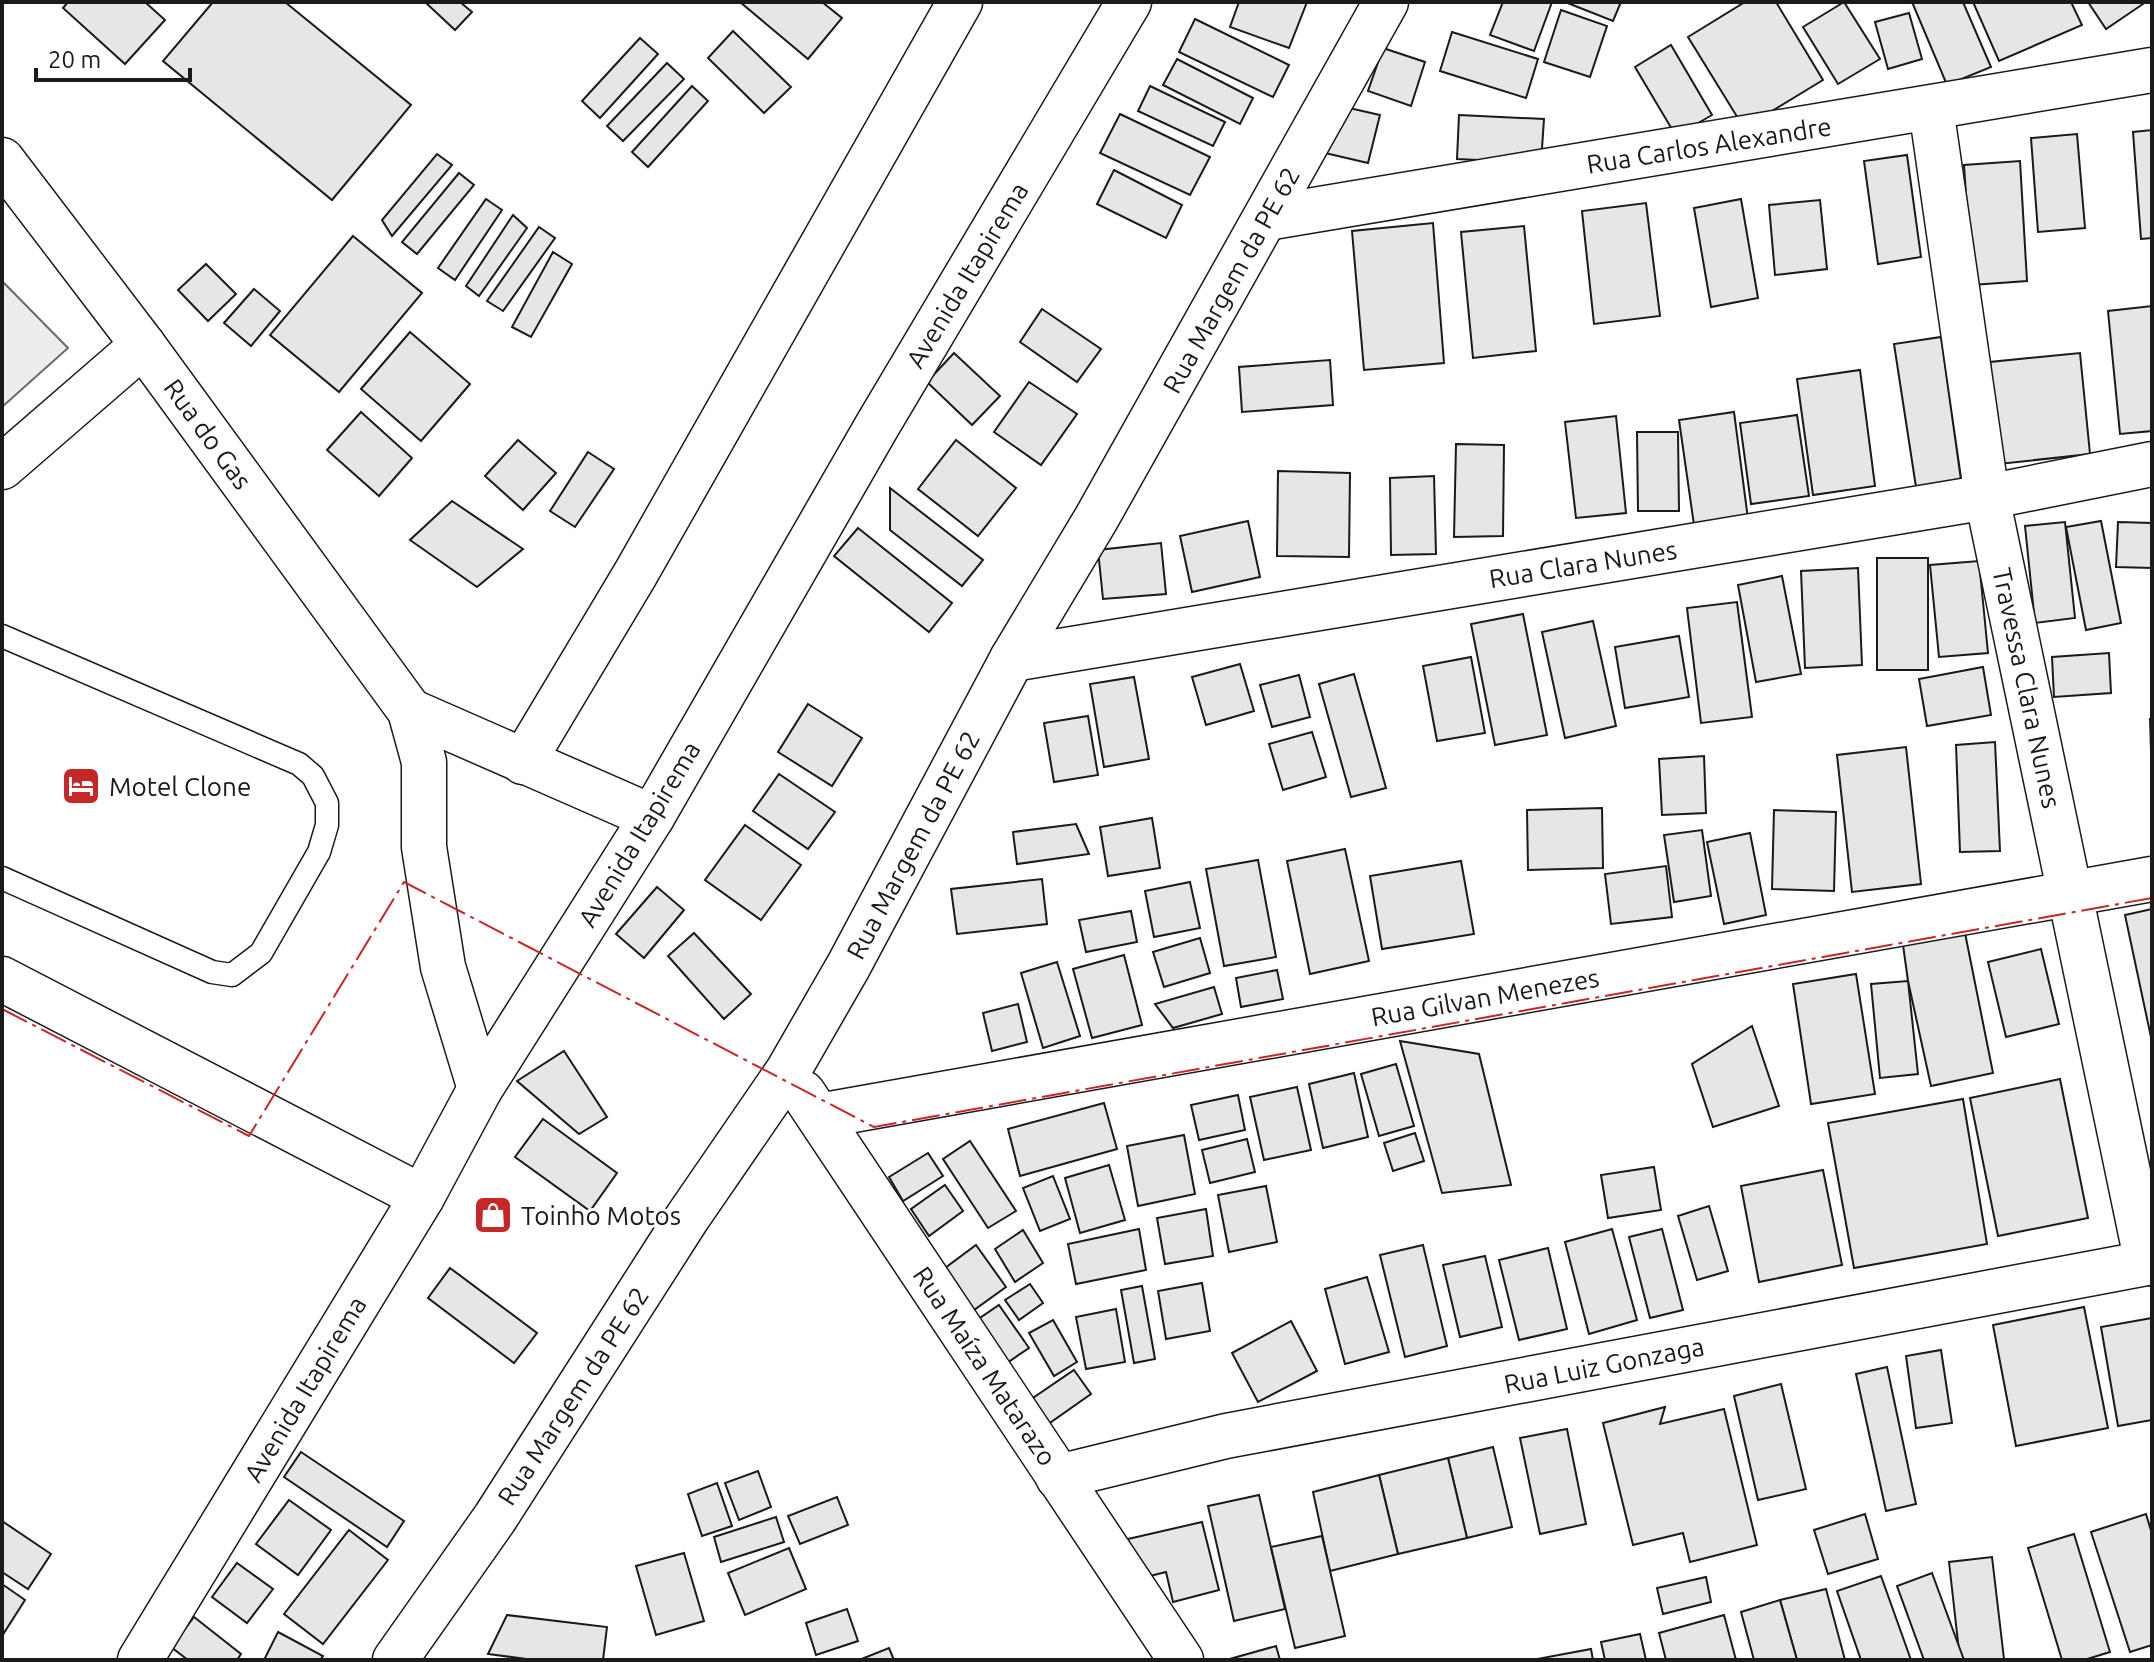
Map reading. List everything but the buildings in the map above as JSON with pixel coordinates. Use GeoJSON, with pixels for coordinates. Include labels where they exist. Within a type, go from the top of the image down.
{"type":"FeatureCollection","features":[{"type":"Feature","properties":{"kind":"street"},"geometry":{"type":"LineString","coordinates":[[523,762],[636,573],[960,2]]}},
{"type":"Feature","properties":{"kind":"street","name":"Rua Margem da PE 62"},"geometry":{"type":"LineString","coordinates":[[395,1660],[495,1518],[687,1218],[788,1071],[849,965],[1012,659],[1096,519],[1386,2]]}},
{"type":"Feature","properties":{"kind":"street","name":"Avenida Itapirema"},"geometry":{"type":"LineString","coordinates":[[140,1660],[422,1197],[480,1089],[652,817],[1125,4]]}},
{"type":"Feature","properties":{"kind":"street","name":"Rua Carlos Alexandre"},"geometry":{"type":"LineString","coordinates":[[1266,218],[2152,70]]}},
{"type":"Feature","properties":{"kind":"street","name":"Travessa Clara Nunes"},"geometry":{"type":"LineString","coordinates":[[1931,108],[1987,497],[2149,1263]]}},
{"type":"Feature","properties":{"kind":"street","name":"Rua do Gas"},"geometry":{"type":"LineString","coordinates":[[2,160],[143,345],[410,711],[424,762],[424,847],[443,967],[480,1089]]}},
{"type":"Feature","properties":{"kind":"street"},"geometry":{"type":"LineString","coordinates":[[2,467],[143,345]]}},
{"type":"Feature","properties":{"kind":"street","name":"Rua Clara Nunes"},"geometry":{"type":"LineString","coordinates":[[1012,659],[1987,497],[2152,464]]}},
{"type":"Feature","properties":{"kind":"street","name":"Rua do Gas"},"geometry":{"type":"LineString","coordinates":[[410,711],[652,817]]}},
{"type":"Feature","properties":{"kind":"street","name":"Rua Gilvan Menezes"},"geometry":{"type":"LineString","coordinates":[[819,1116],[2152,879]]}},
{"type":"Feature","properties":{"kind":"street"},"geometry":{"type":"LineString","coordinates":[[2,979],[422,1197]]}},
{"type":"Feature","properties":{"kind":"street","name":"Rua Maíza Matarazo"},"geometry":{"type":"LineString","coordinates":[[788,1071],[1181,1660]]}},
{"type":"Feature","properties":{"kind":"street","name":"Rua Luiz Gonzaga"},"geometry":{"type":"LineString","coordinates":[[1058,1477],[1226,1436],[2149,1263]]}},
{"type":"Feature","properties":{"kind":"lane"},"geometry":{"type":"LineString","coordinates":[[2,636],[299,764],[313,776],[322,790],[327,803],[327,825],[319,852],[261,953],[232,975],[212,972],[2,878]]}},
{"type":"Feature","properties":{"kind":"shaded area"},"geometry":{"type":"Polygon","coordinates":[[[2,281],[68,348],[2,407],[2,281]]]}},
{"type":"Feature","properties":{"kind":"power"},"geometry":{"type":"LineString","coordinates":[[2,1009],[249,1136],[404,882],[874,1127],[2152,898]]}},
{"type":"Feature","properties":{"kind":"place","name":"Motel Clone"},"geometry":{"type":"Point","coordinates":[81,786]}},
{"type":"Feature","properties":{"kind":"place","name":"Toinho Motos"},"geometry":{"type":"Point","coordinates":[493,1215]}}]}
